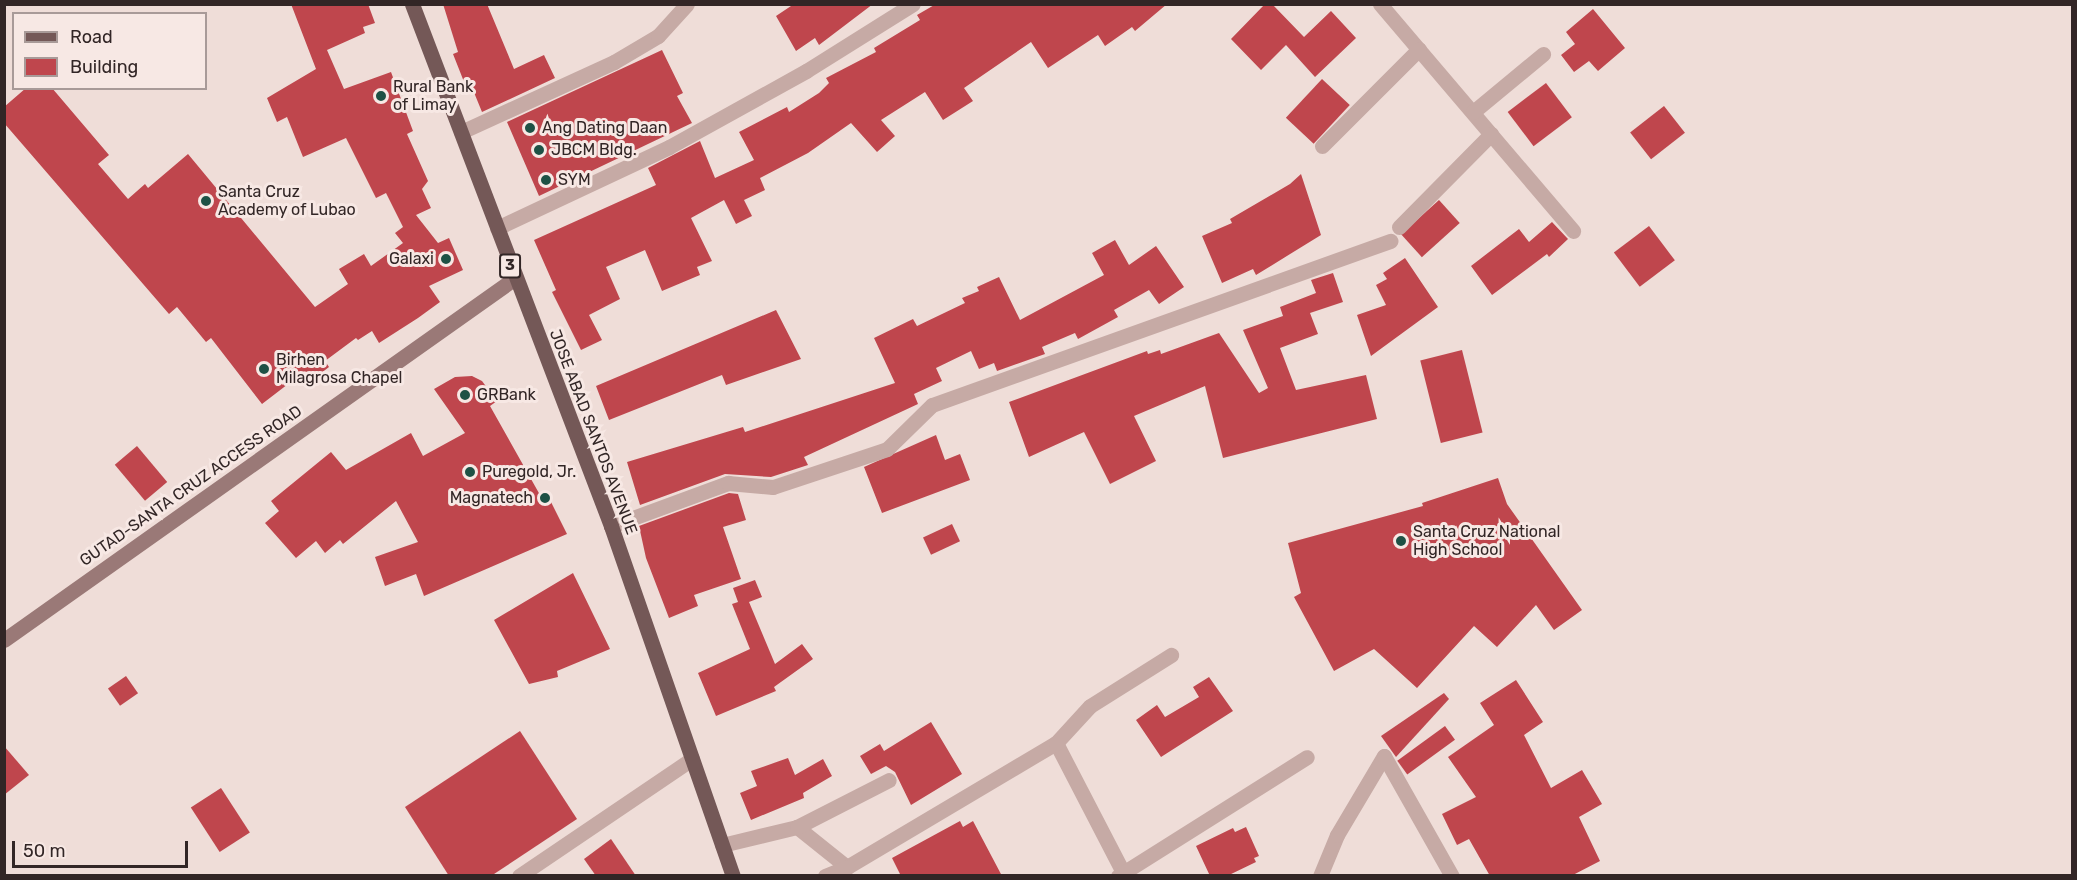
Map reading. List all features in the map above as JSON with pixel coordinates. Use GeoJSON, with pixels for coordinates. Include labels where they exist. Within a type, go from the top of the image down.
{"type":"FeatureCollection","features":[{"type":"Feature","properties":{"kind":"main road","name":"JOSE ABAD SANTOS AVENUE"},"geometry":{"type":"LineString","coordinates":[[412,4],[611,526],[733,876]]}},
{"type":"Feature","properties":{"kind":"main road","name":"GUTAD-SANTA CRUZ ACCESS ROAD"},"geometry":{"type":"LineString","coordinates":[[4,640],[515,278]]}},
{"type":"Feature","properties":{"kind":"street"},"geometry":{"type":"LineString","coordinates":[[461,132],[614,62],[658,36],[687,4]]}},
{"type":"Feature","properties":{"kind":"street"},"geometry":{"type":"LineString","coordinates":[[1380,4],[1573,231]]}},
{"type":"Feature","properties":{"kind":"street"},"geometry":{"type":"LineString","coordinates":[[497,228],[669,147],[903,7]]}},
{"type":"Feature","properties":{"kind":"street"},"geometry":{"type":"LineString","coordinates":[[1322,146],[1419,49]]}},
{"type":"Feature","properties":{"kind":"street"},"geometry":{"type":"LineString","coordinates":[[1473,112],[1543,54]]}},
{"type":"Feature","properties":{"kind":"street"},"geometry":{"type":"LineString","coordinates":[[1399,227],[1491,134]]}},
{"type":"Feature","properties":{"kind":"street"},"geometry":{"type":"LineString","coordinates":[[611,526],[729,483],[773,487],[887,448],[932,405],[1391,241]]}},
{"type":"Feature","properties":{"kind":"street"},"geometry":{"type":"LineString","coordinates":[[825,876],[847,867],[1056,743],[1090,705],[1171,655]]}},
{"type":"Feature","properties":{"kind":"street"},"geometry":{"type":"LineString","coordinates":[[1056,743],[1121,874],[1307,757]]}},
{"type":"Feature","properties":{"kind":"street"},"geometry":{"type":"LineString","coordinates":[[1320,876],[1337,835],[1384,756],[1452,876]]}},
{"type":"Feature","properties":{"kind":"street"},"geometry":{"type":"LineString","coordinates":[[519,876],[692,759]]}},
{"type":"Feature","properties":{"kind":"street"},"geometry":{"type":"LineString","coordinates":[[722,845],[797,827],[889,780]]}},
{"type":"Feature","properties":{"kind":"street"},"geometry":{"type":"LineString","coordinates":[[797,827],[847,867]]}},
{"type":"Feature","properties":{"kind":"building"},"geometry":{"type":"Polygon","coordinates":[[[291,4],[368,4],[375,23],[363,27],[365,33],[327,50],[344,89],[391,72],[413,131],[407,134],[428,181],[422,189],[431,208],[416,215],[438,243],[449,238],[463,270],[429,286],[440,302],[418,318],[379,343],[372,331],[358,340],[356,338],[325,361],[329,367],[312,380],[305,371],[262,404],[211,338],[206,342],[177,307],[169,314],[4,123],[4,107],[24,90],[54,90],[109,155],[98,164],[128,199],[145,184],[148,188],[188,154],[315,307],[348,284],[339,269],[364,254],[371,266],[403,243],[395,233],[403,227],[386,193],[376,198],[346,138],[303,157],[287,117],[277,122],[267,98],[316,69],[291,4]]]}},
{"type":"Feature","properties":{"kind":"building"},"geometry":{"type":"Polygon","coordinates":[[[443,4],[487,4],[514,69],[544,55],[555,78],[482,112],[473,90],[468,92],[453,54],[458,52],[443,4]]]}},
{"type":"Feature","properties":{"kind":"building"},"geometry":{"type":"Polygon","coordinates":[[[794,4],[873,4],[819,45],[815,38],[796,51],[776,16],[794,4]]]}},
{"type":"Feature","properties":{"kind":"building"},"geometry":{"type":"Polygon","coordinates":[[[936,4],[1167,4],[1135,31],[1132,27],[1105,46],[1098,35],[1048,68],[1031,42],[964,88],[973,101],[943,120],[925,92],[881,120],[895,136],[877,152],[851,123],[808,153],[760,178],[765,190],[744,200],[752,216],[736,224],[724,200],[691,218],[712,261],[697,267],[700,275],[662,291],[645,250],[606,267],[620,299],[589,315],[602,340],[581,350],[552,292],[556,290],[534,240],[656,185],[648,168],[700,141],[715,178],[754,160],[739,132],[787,107],[789,112],[819,93],[829,83],[826,78],[876,52],[874,48],[920,20],[917,15],[936,4]]]}},
{"type":"Feature","properties":{"kind":"building"},"geometry":{"type":"Polygon","coordinates":[[[1265,4],[1272,4],[1304,37],[1331,11],[1356,38],[1315,77],[1286,45],[1261,70],[1231,39],[1265,4]]]}},
{"type":"Feature","properties":{"kind":"building"},"geometry":{"type":"Polygon","coordinates":[[[1593,9],[1625,48],[1598,71],[1589,61],[1574,72],[1561,55],[1575,44],[1566,32],[1593,9]]]}},
{"type":"Feature","properties":{"kind":"building"},"geometry":{"type":"Polygon","coordinates":[[[662,50],[683,93],[677,96],[692,123],[539,196],[507,122],[662,50]]]}},
{"type":"Feature","properties":{"kind":"building"},"geometry":{"type":"Polygon","coordinates":[[[1322,79],[1350,105],[1314,144],[1286,118],[1322,79]]]}},
{"type":"Feature","properties":{"kind":"building"},"geometry":{"type":"Polygon","coordinates":[[[1546,83],[1572,117],[1534,146],[1508,112],[1546,83]]]}},
{"type":"Feature","properties":{"kind":"building"},"geometry":{"type":"Polygon","coordinates":[[[1664,106],[1685,133],[1651,159],[1630,132],[1664,106]]]}},
{"type":"Feature","properties":{"kind":"building"},"geometry":{"type":"Polygon","coordinates":[[[1301,174],[1321,235],[1256,275],[1253,269],[1222,283],[1202,236],[1232,223],[1230,219],[1290,184],[1301,174]]]}},
{"type":"Feature","properties":{"kind":"building"},"geometry":{"type":"Polygon","coordinates":[[[1439,200],[1460,223],[1422,257],[1401,234],[1439,200]]]}},
{"type":"Feature","properties":{"kind":"building"},"geometry":{"type":"Polygon","coordinates":[[[1552,222],[1568,239],[1549,257],[1547,254],[1492,295],[1471,266],[1519,229],[1529,242],[1552,222]]]}},
{"type":"Feature","properties":{"kind":"building"},"geometry":{"type":"Polygon","coordinates":[[[1649,226],[1675,260],[1640,287],[1614,252],[1649,226]]]}},
{"type":"Feature","properties":{"kind":"building"},"geometry":{"type":"Polygon","coordinates":[[[1115,240],[1129,265],[1156,246],[1184,287],[1159,304],[1149,290],[1114,310],[1118,317],[1078,339],[1075,333],[1042,347],[1045,354],[997,371],[994,363],[979,369],[971,351],[936,368],[942,381],[914,394],[918,404],[804,457],[808,465],[771,477],[725,474],[640,505],[627,462],[743,427],[745,432],[895,383],[874,338],[913,319],[917,326],[965,303],[962,298],[979,291],[977,287],[999,277],[1020,320],[1104,275],[1092,253],[1115,240]]]}},
{"type":"Feature","properties":{"kind":"building"},"geometry":{"type":"Polygon","coordinates":[[[1405,258],[1438,307],[1371,356],[1357,315],[1386,305],[1376,285],[1387,279],[1383,273],[1405,258]]]}},
{"type":"Feature","properties":{"kind":"building"},"geometry":{"type":"Polygon","coordinates":[[[1333,273],[1343,302],[1310,313],[1318,334],[1280,348],[1296,390],[1366,375],[1377,419],[1223,458],[1205,386],[1134,416],[1156,461],[1110,484],[1084,432],[1029,457],[1009,402],[1147,351],[1148,354],[1160,350],[1161,354],[1219,333],[1259,393],[1268,388],[1243,330],[1283,316],[1280,307],[1316,293],[1311,280],[1333,273]]]}},
{"type":"Feature","properties":{"kind":"building"},"geometry":{"type":"Polygon","coordinates":[[[776,310],[801,359],[726,385],[722,375],[609,420],[596,386],[776,310]]]}},
{"type":"Feature","properties":{"kind":"building"},"geometry":{"type":"Polygon","coordinates":[[[1462,350],[1483,432],[1441,443],[1420,360],[1462,350]]]}},
{"type":"Feature","properties":{"kind":"building"},"geometry":{"type":"Polygon","coordinates":[[[472,376],[482,381],[497,401],[490,406],[540,495],[546,492],[567,534],[424,596],[416,574],[385,586],[375,557],[418,542],[396,501],[343,544],[340,540],[325,553],[316,541],[296,558],[265,523],[279,511],[271,501],[331,452],[346,470],[411,433],[423,456],[465,433],[434,389],[455,377],[472,376]]]}},
{"type":"Feature","properties":{"kind":"building"},"geometry":{"type":"Polygon","coordinates":[[[936,435],[945,460],[960,454],[970,480],[882,513],[864,467],[936,435]]]}},
{"type":"Feature","properties":{"kind":"building"},"geometry":{"type":"Polygon","coordinates":[[[137,446],[167,482],[145,501],[115,465],[137,446]]]}},
{"type":"Feature","properties":{"kind":"building"},"geometry":{"type":"Polygon","coordinates":[[[1498,478],[1507,504],[1582,610],[1554,630],[1536,605],[1497,647],[1474,626],[1417,688],[1374,649],[1334,671],[1294,597],[1301,593],[1288,543],[1423,506],[1422,503],[1498,478]]]}},
{"type":"Feature","properties":{"kind":"building"},"geometry":{"type":"Polygon","coordinates":[[[729,493],[738,494],[746,520],[723,527],[741,579],[694,595],[698,606],[669,618],[646,558],[639,526],[729,493]]]}},
{"type":"Feature","properties":{"kind":"building"},"geometry":{"type":"Polygon","coordinates":[[[952,524],[960,541],[931,555],[923,538],[952,524]]]}},
{"type":"Feature","properties":{"kind":"building"},"geometry":{"type":"Polygon","coordinates":[[[573,573],[610,649],[557,671],[558,677],[529,684],[494,620],[573,573]]]}},
{"type":"Feature","properties":{"kind":"building"},"geometry":{"type":"Polygon","coordinates":[[[755,580],[762,597],[749,602],[775,664],[802,644],[813,659],[774,687],[776,691],[716,716],[698,673],[750,649],[732,604],[738,602],[733,588],[755,580]]]}},
{"type":"Feature","properties":{"kind":"building"},"geometry":{"type":"Polygon","coordinates":[[[126,676],[138,693],[120,706],[108,689],[126,676]]]}},
{"type":"Feature","properties":{"kind":"building"},"geometry":{"type":"Polygon","coordinates":[[[1209,677],[1233,711],[1161,757],[1136,720],[1157,705],[1165,717],[1199,697],[1193,687],[1209,677]]]}},
{"type":"Feature","properties":{"kind":"building"},"geometry":{"type":"Polygon","coordinates":[[[1516,680],[1543,722],[1524,735],[1551,788],[1582,770],[1602,804],[1579,817],[1600,861],[1571,876],[1490,876],[1469,839],[1457,845],[1442,814],[1476,797],[1448,757],[1494,725],[1480,703],[1516,680]]]}},
{"type":"Feature","properties":{"kind":"building"},"geometry":{"type":"Polygon","coordinates":[[[1444,693],[1449,699],[1396,757],[1381,736],[1444,693]]]}},
{"type":"Feature","properties":{"kind":"building"},"geometry":{"type":"Polygon","coordinates":[[[931,722],[962,774],[911,805],[895,772],[886,766],[871,774],[860,756],[880,744],[884,751],[931,722]]]}},
{"type":"Feature","properties":{"kind":"building"},"geometry":{"type":"Polygon","coordinates":[[[1445,726],[1455,740],[1407,774],[1397,761],[1445,726]]]}},
{"type":"Feature","properties":{"kind":"building"},"geometry":{"type":"Polygon","coordinates":[[[520,731],[577,819],[491,876],[449,876],[405,807],[520,731]]]}},
{"type":"Feature","properties":{"kind":"building"},"geometry":{"type":"Polygon","coordinates":[[[4,746],[29,775],[4,795],[4,746]]]}},
{"type":"Feature","properties":{"kind":"building"},"geometry":{"type":"Polygon","coordinates":[[[788,758],[795,775],[823,759],[832,776],[803,793],[804,798],[751,820],[740,793],[757,786],[751,771],[788,758]]]}},
{"type":"Feature","properties":{"kind":"building"},"geometry":{"type":"Polygon","coordinates":[[[221,788],[250,832],[220,852],[191,808],[221,788]]]}},
{"type":"Feature","properties":{"kind":"building"},"geometry":{"type":"Polygon","coordinates":[[[960,821],[963,827],[973,821],[1002,876],[901,876],[892,858],[960,821]]]}},
{"type":"Feature","properties":{"kind":"building"},"geometry":{"type":"Polygon","coordinates":[[[1246,827],[1259,856],[1254,858],[1256,862],[1227,876],[1210,876],[1196,846],[1233,828],[1235,832],[1246,827]]]}},
{"type":"Feature","properties":{"kind":"building"},"geometry":{"type":"Polygon","coordinates":[[[611,839],[636,876],[596,876],[584,859],[611,839]]]}},
{"type":"Feature","properties":{"kind":"place","name":"Rural Bank of Limay"},"geometry":{"type":"Point","coordinates":[381,96]}},
{"type":"Feature","properties":{"kind":"place","name":"Ang Dating Daan"},"geometry":{"type":"Point","coordinates":[530,128]}},
{"type":"Feature","properties":{"kind":"place","name":"JBCM Bldg."},"geometry":{"type":"Point","coordinates":[539,150]}},
{"type":"Feature","properties":{"kind":"place","name":"SYM"},"geometry":{"type":"Point","coordinates":[546,180]}},
{"type":"Feature","properties":{"kind":"place","name":"Santa Cruz Academy of Lubao"},"geometry":{"type":"Point","coordinates":[206,201]}},
{"type":"Feature","properties":{"kind":"place","name":"Galaxi"},"geometry":{"type":"Point","coordinates":[446,259]}},
{"type":"Feature","properties":{"kind":"place","name":"Birhen Milagrosa Chapel"},"geometry":{"type":"Point","coordinates":[264,369]}},
{"type":"Feature","properties":{"kind":"place","name":"GRBank"},"geometry":{"type":"Point","coordinates":[465,395]}},
{"type":"Feature","properties":{"kind":"place","name":"Puregold, Jr."},"geometry":{"type":"Point","coordinates":[470,472]}},
{"type":"Feature","properties":{"kind":"place","name":"Magnatech"},"geometry":{"type":"Point","coordinates":[545,498]}},
{"type":"Feature","properties":{"kind":"place","name":"Santa Cruz National High School"},"geometry":{"type":"Point","coordinates":[1401,541]}}]}
